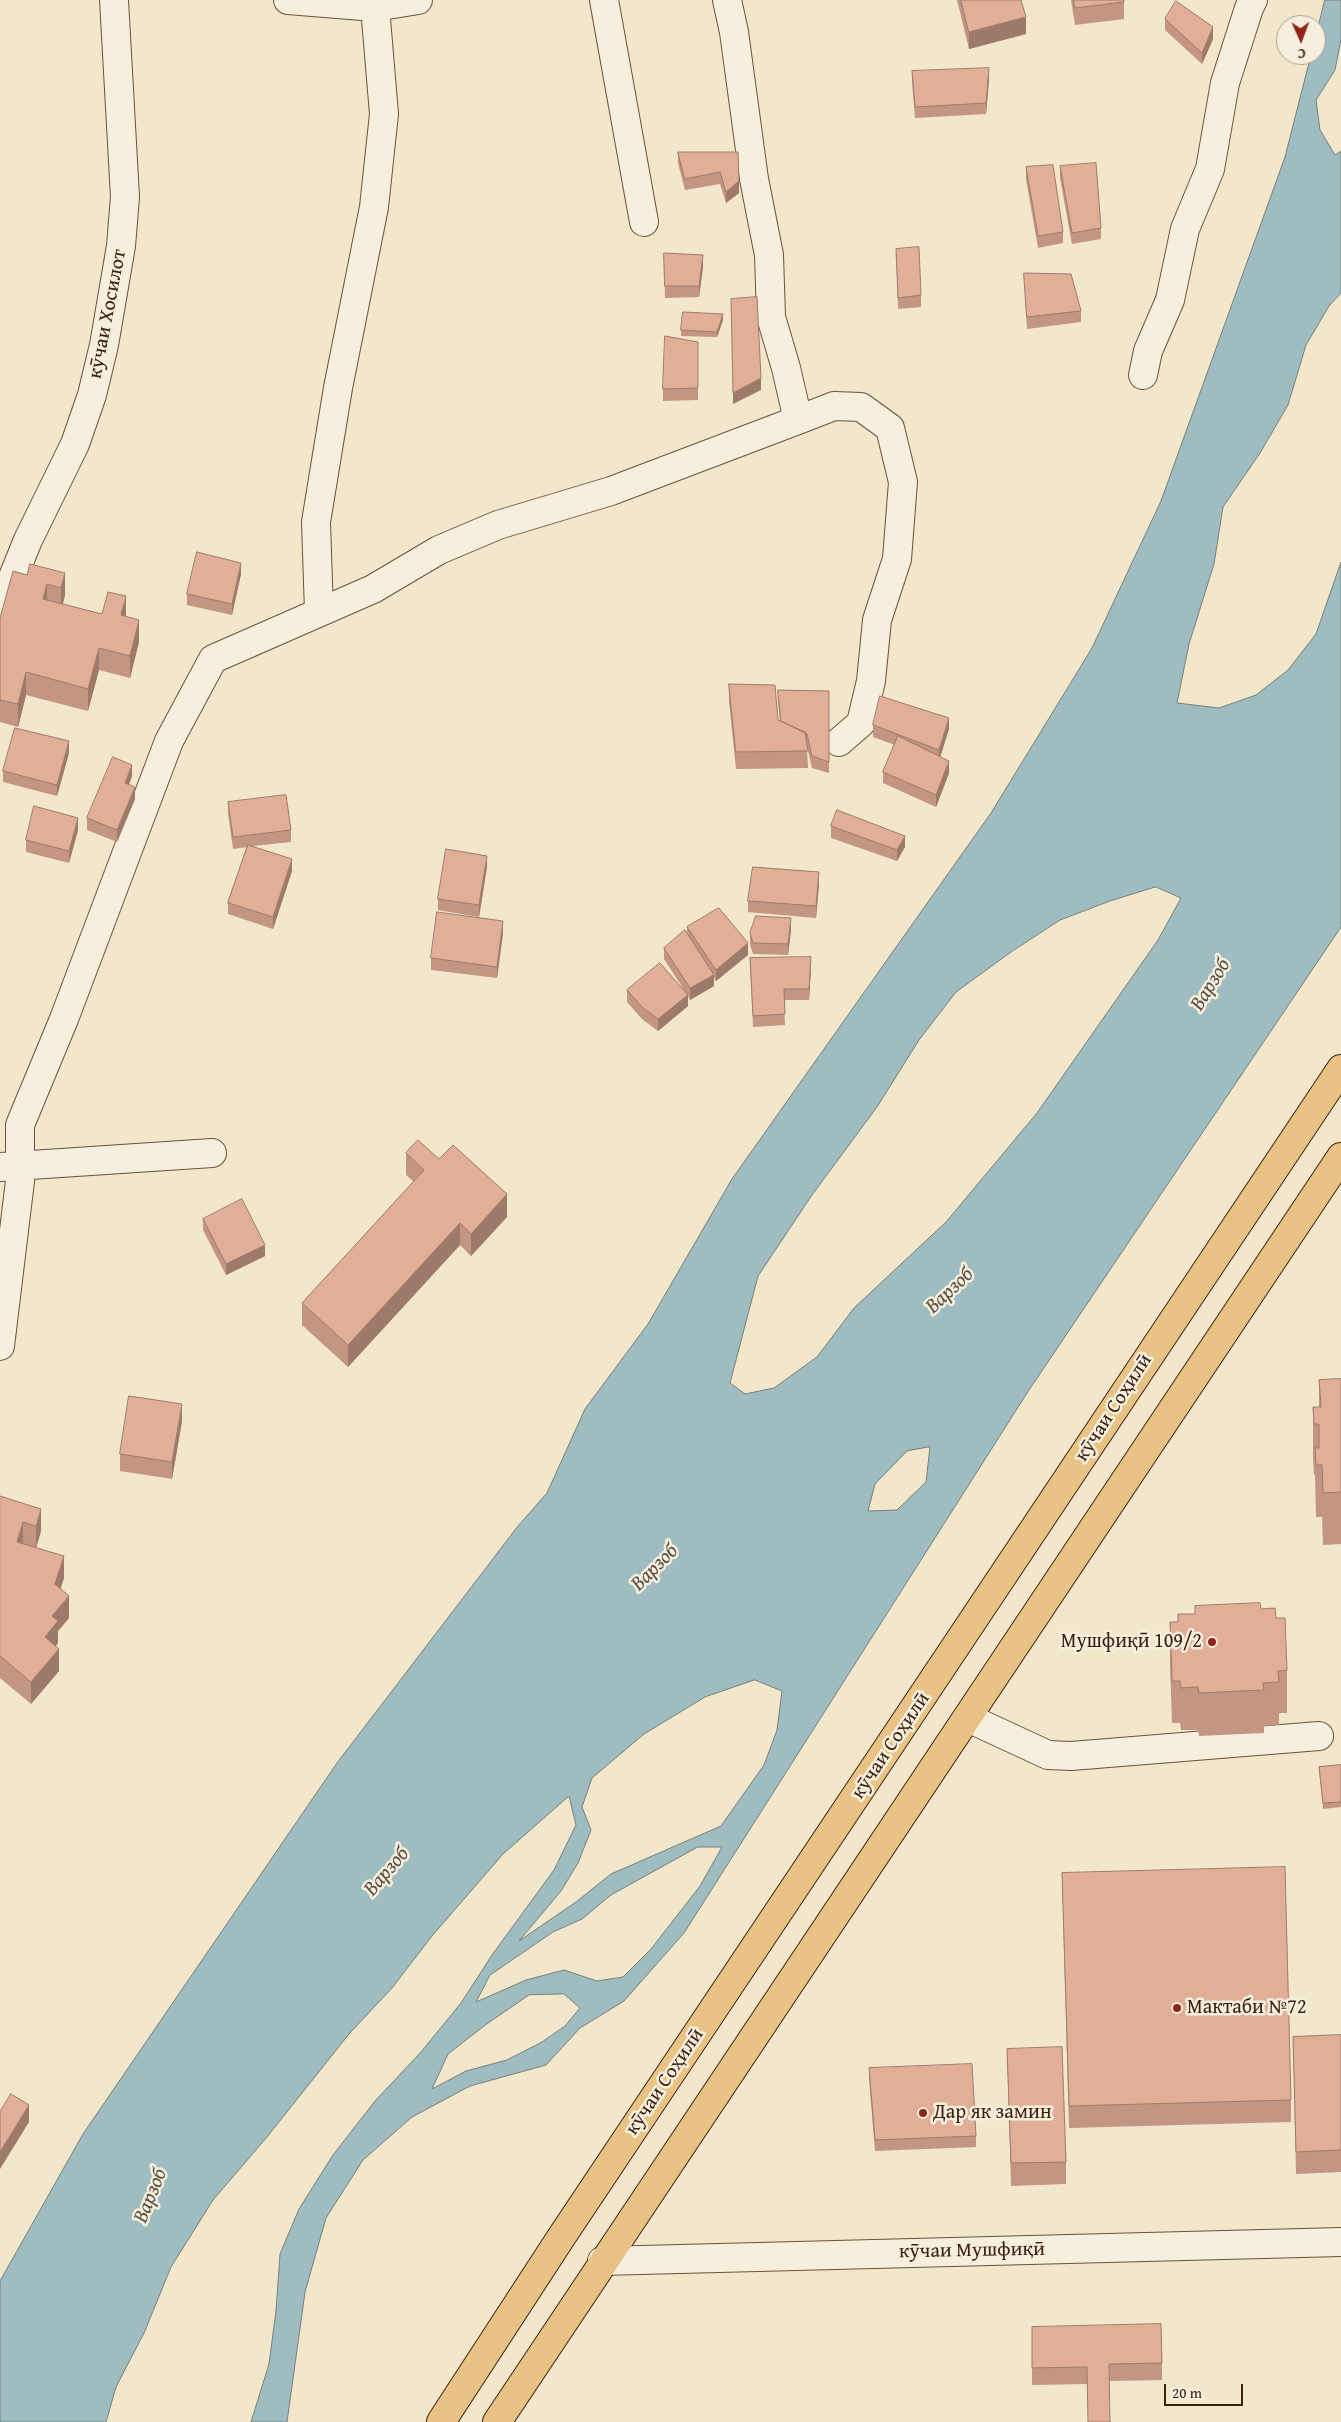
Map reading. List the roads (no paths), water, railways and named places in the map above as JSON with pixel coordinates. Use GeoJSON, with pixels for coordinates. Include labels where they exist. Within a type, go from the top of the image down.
{"type":"FeatureCollection","features":[{"type":"Feature","properties":{"kind":"main road","name":"кӯчаи Соҳилӣ"},"geometry":{"type":"LineString","coordinates":[[441,2422],[562,2236],[1341,1070]]}},
{"type":"Feature","properties":{"kind":"main road"},"geometry":{"type":"LineString","coordinates":[[497,2422],[602,2261],[968,1718],[1341,1157]]}},
{"type":"Feature","properties":{"kind":"street","name":"кӯчаи Хосилот"},"geometry":{"type":"LineString","coordinates":[[0,609],[28,540],[75,444],[92,395],[104,345],[121,246],[125,197],[114,0]]}},
{"type":"Feature","properties":{"kind":"street"},"geometry":{"type":"LineString","coordinates":[[288,0],[375,8],[418,0]]}},
{"type":"Feature","properties":{"kind":"street"},"geometry":{"type":"LineString","coordinates":[[604,0],[644,222]]}},
{"type":"Feature","properties":{"kind":"street"},"geometry":{"type":"LineString","coordinates":[[727,0],[736,42],[754,179],[769,255],[771,317],[786,368],[798,420]]}},
{"type":"Feature","properties":{"kind":"street"},"geometry":{"type":"LineString","coordinates":[[1143,375],[1148,351],[1170,300],[1185,229],[1210,169],[1225,83],[1249,8],[1254,0]]}},
{"type":"Feature","properties":{"kind":"street"},"geometry":{"type":"LineString","coordinates":[[319,612],[316,522],[338,388],[374,207],[384,114],[375,8]]}},
{"type":"Feature","properties":{"kind":"street"},"geometry":{"type":"LineString","coordinates":[[0,1346],[10,1167],[20,1125],[68,1010],[169,741],[213,659],[373,589],[439,550],[498,525],[611,491],[834,406],[861,407],[890,428],[902,482],[897,559],[877,620],[871,680],[861,723],[839,742]]}},
{"type":"Feature","properties":{"kind":"street"},"geometry":{"type":"LineString","coordinates":[[10,1167],[212,1153]]}},
{"type":"Feature","properties":{"kind":"street"},"geometry":{"type":"LineString","coordinates":[[968,1718],[1048,1755],[1071,1756],[1319,1736]]}},
{"type":"Feature","properties":{"kind":"street","name":"кӯчаи Мушфиқӣ"},"geometry":{"type":"LineString","coordinates":[[602,2261],[1341,2242]]}},
{"type":"Feature","properties":{"kind":"water","name":"Варзоб"},"geometry":{"type":"Polygon","coordinates":[[[1325,0],[1341,0],[1341,39],[1335,70],[1316,100],[1320,130],[1335,155],[1341,151],[1341,293],[1329,306],[1306,345],[1288,405],[1260,453],[1223,507],[1214,564],[1189,644],[1177,703],[1219,708],[1256,695],[1288,670],[1316,634],[1341,562],[1341,927],[1029,1390],[684,1933],[624,2001],[580,2028],[546,2065],[470,2086],[412,2117],[363,2160],[326,2218],[305,2292],[287,2422],[251,2422],[269,2364],[276,2311],[280,2254],[299,2209],[333,2155],[375,2101],[421,2052],[461,2003],[492,1955],[554,1870],[576,1825],[569,1796],[503,1854],[432,1936],[392,1988],[349,2034],[267,2137],[213,2200],[171,2267],[144,2333],[116,2387],[106,2422],[0,2422],[0,2281],[83,2134],[337,1763],[518,1526],[547,1493],[585,1409],[648,1324],[732,1179],[991,813],[1092,648],[1161,501],[1285,157],[1308,65],[1326,65],[1326,15],[1321,15],[1325,0]],[[1156,887],[1110,901],[1060,920],[1011,952],[956,992],[919,1040],[877,1107],[812,1195],[758,1276],[730,1383],[745,1394],[774,1388],[817,1357],[854,1308],[946,1222],[1037,1113],[1158,940],[1181,898],[1156,887]],[[930,1447],[907,1451],[875,1484],[868,1511],[897,1510],[926,1482],[930,1447]],[[755,1680],[705,1697],[644,1734],[592,1778],[582,1807],[591,1830],[578,1863],[561,1891],[519,1941],[576,1902],[611,1874],[721,1826],[764,1765],[777,1730],[782,1691],[755,1680]],[[698,1847],[611,1895],[582,1919],[553,1932],[490,1975],[476,2002],[526,1980],[564,1970],[597,1981],[623,1977],[651,1949],[700,1886],[722,1847],[698,1847]],[[564,1994],[529,1995],[488,2023],[448,2054],[432,2089],[466,2071],[507,2060],[542,2042],[565,2026],[580,2008],[564,1994]]]}},
{"type":"Feature","properties":{"kind":"place","name":"Мушфиқӣ 109/2"},"geometry":{"type":"Point","coordinates":[1212,1642]}},
{"type":"Feature","properties":{"kind":"place","name":"Мактаби №72"},"geometry":{"type":"Point","coordinates":[1177,2008]}},
{"type":"Feature","properties":{"kind":"place","name":"Дар як замин"},"geometry":{"type":"Point","coordinates":[923,2113]}}]}
